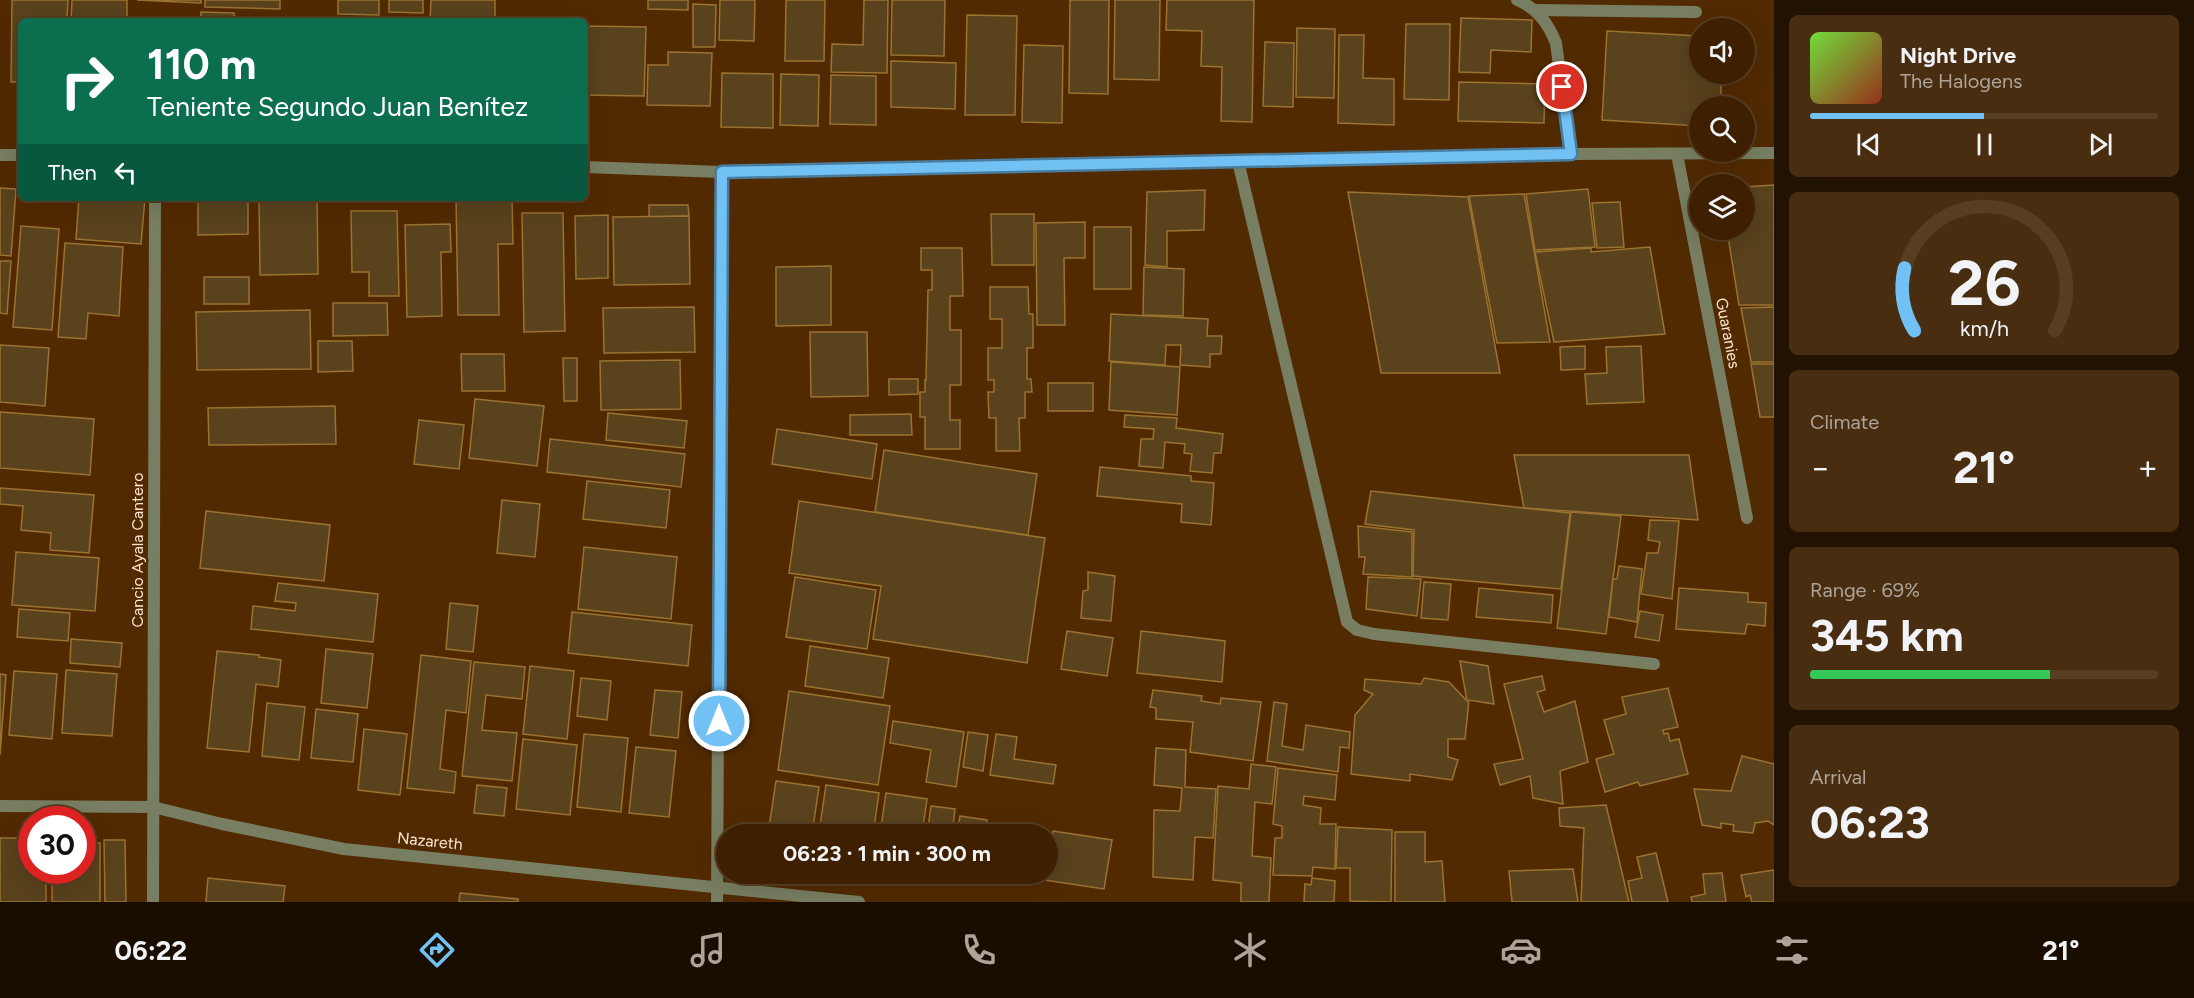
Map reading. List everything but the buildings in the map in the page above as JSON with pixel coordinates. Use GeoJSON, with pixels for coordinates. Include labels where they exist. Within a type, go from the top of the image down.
{"type":"FeatureCollection","features":[{"type":"Feature","properties":{"kind":"street"},"geometry":{"type":"LineString","coordinates":[[1517,0],[1535,10],[1550,28],[1556,43],[1571,154]]}},
{"type":"Feature","properties":{"kind":"street"},"geometry":{"type":"LineString","coordinates":[[1535,10],[1696,12]]}},
{"type":"Feature","properties":{"kind":"street"},"geometry":{"type":"LineString","coordinates":[[588,167],[722,172],[1571,154],[1774,153]]}},
{"type":"Feature","properties":{"kind":"street","name":"Guaranies"},"geometry":{"type":"LineString","coordinates":[[1677,154],[1746,518]]}},
{"type":"Feature","properties":{"kind":"street"},"geometry":{"type":"LineString","coordinates":[[0,155],[18,155]]}},
{"type":"Feature","properties":{"kind":"street"},"geometry":{"type":"LineString","coordinates":[[1238,161],[1347,622],[1357,630],[1374,634],[1654,664]]}},
{"type":"Feature","properties":{"kind":"street"},"geometry":{"type":"LineString","coordinates":[[717,902],[722,172]]}},
{"type":"Feature","properties":{"kind":"street","name":"Cancio Ayala Cantero"},"geometry":{"type":"LineString","coordinates":[[153,902],[155,201]]}},
{"type":"Feature","properties":{"kind":"street","name":"Nazareth"},"geometry":{"type":"LineString","coordinates":[[0,806],[153,807],[344,849],[859,902]]}},
{"type":"Feature","properties":{"kind":"route"},"geometry":{"type":"LineString","coordinates":[[719,721],[722,172],[1571,154],[1562,87]]}}]}
